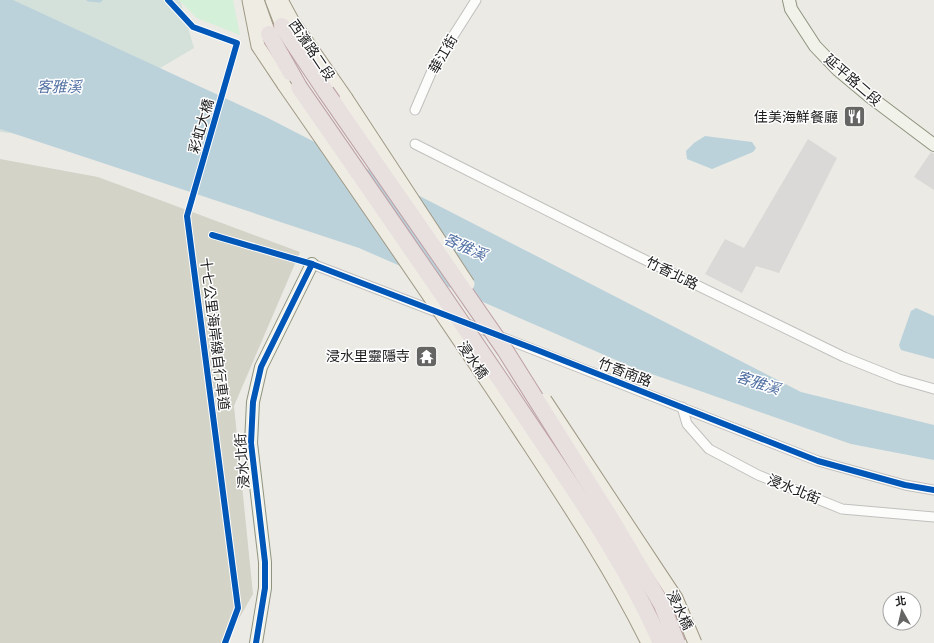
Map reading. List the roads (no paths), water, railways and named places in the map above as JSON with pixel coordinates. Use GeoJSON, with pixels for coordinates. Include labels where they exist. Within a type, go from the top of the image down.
{"type":"FeatureCollection","features":[{"type":"Feature","properties":{"kind":"highway"},"geometry":{"type":"LineString","coordinates":[[276,30],[291,86]]}},
{"type":"Feature","properties":{"kind":"highway","name":"浸水橋"},"geometry":{"type":"LineString","coordinates":[[276,30],[326,92],[505,350],[614,522],[662,605],[677,643]]}},
{"type":"Feature","properties":{"kind":"highway","name":"浸水橋"},"geometry":{"type":"LineString","coordinates":[[291,86],[479,348],[602,530],[648,611],[661,643]]}},
{"type":"Feature","properties":{"kind":"main road"},"geometry":{"type":"LineString","coordinates":[[249,0],[258,46],[291,86]]}},
{"type":"Feature","properties":{"kind":"main road","name":"西濱路二段"},"geometry":{"type":"LineString","coordinates":[[257,0],[276,30]]}},
{"type":"Feature","properties":{"kind":"main road","name":"西濱路二段"},"geometry":{"type":"LineString","coordinates":[[272,0],[276,30]]}},
{"type":"Feature","properties":{"kind":"main road","name":"西濱路二段"},"geometry":{"type":"LineString","coordinates":[[281,0],[293,22],[346,98]]}},
{"type":"Feature","properties":{"kind":"main road","name":"浸水橋"},"geometry":{"type":"LineString","coordinates":[[291,86],[567,503],[637,620],[648,643]]}},
{"type":"Feature","properties":{"kind":"main road","name":"浸水橋"},"geometry":{"type":"LineString","coordinates":[[346,98],[676,598],[695,643]]}},
{"type":"Feature","properties":{"kind":"street","name":"華江街"},"geometry":{"type":"LineString","coordinates":[[415,110],[434,66],[476,0]]}},
{"type":"Feature","properties":{"kind":"street","name":"延平路二段"},"geometry":{"type":"LineString","coordinates":[[789,0],[792,9],[815,46],[838,70],[869,96],[934,145]]}},
{"type":"Feature","properties":{"kind":"street","name":"竹香北路"},"geometry":{"type":"LineString","coordinates":[[415,144],[844,357],[899,379],[934,389]]}},
{"type":"Feature","properties":{"kind":"street","name":"竹香南路"},"geometry":{"type":"LineString","coordinates":[[312,264],[818,461],[905,485],[934,490]]}},
{"type":"Feature","properties":{"kind":"street","name":"浸水北街"},"geometry":{"type":"LineString","coordinates":[[256,643],[265,588],[264,562],[251,442],[253,402],[261,367],[312,264]]}},
{"type":"Feature","properties":{"kind":"street","name":"浸水北街"},"geometry":{"type":"LineString","coordinates":[[682,407],[687,424],[709,449],[758,475],[842,509],[934,518]]}},
{"type":"Feature","properties":{"kind":"water","name":"客雅溪"},"geometry":{"type":"Polygon","coordinates":[[[0,0],[13,0],[266,117],[801,392],[934,425],[934,460],[851,444],[632,367],[359,248],[0,129],[0,0]]]}},
{"type":"Feature","properties":{"kind":"water"},"geometry":{"type":"Polygon","coordinates":[[[705,136],[752,142],[756,148],[753,152],[712,169],[687,159],[686,151],[694,143],[705,136]]]}},
{"type":"Feature","properties":{"kind":"water"},"geometry":{"type":"Polygon","coordinates":[[[916,308],[934,316],[934,359],[901,350],[899,345],[911,311],[916,308]]]}},
{"type":"Feature","properties":{"kind":"waterway"},"geometry":{"type":"LineString","coordinates":[[88,0],[101,0]]}},
{"type":"Feature","properties":{"kind":"place","name":"佳美海鮮餐廳"},"geometry":{"type":"Point","coordinates":[854,117]}},
{"type":"Feature","properties":{"kind":"place","name":"浸水里靈隱寺"},"geometry":{"type":"Point","coordinates":[426,356]}}]}
